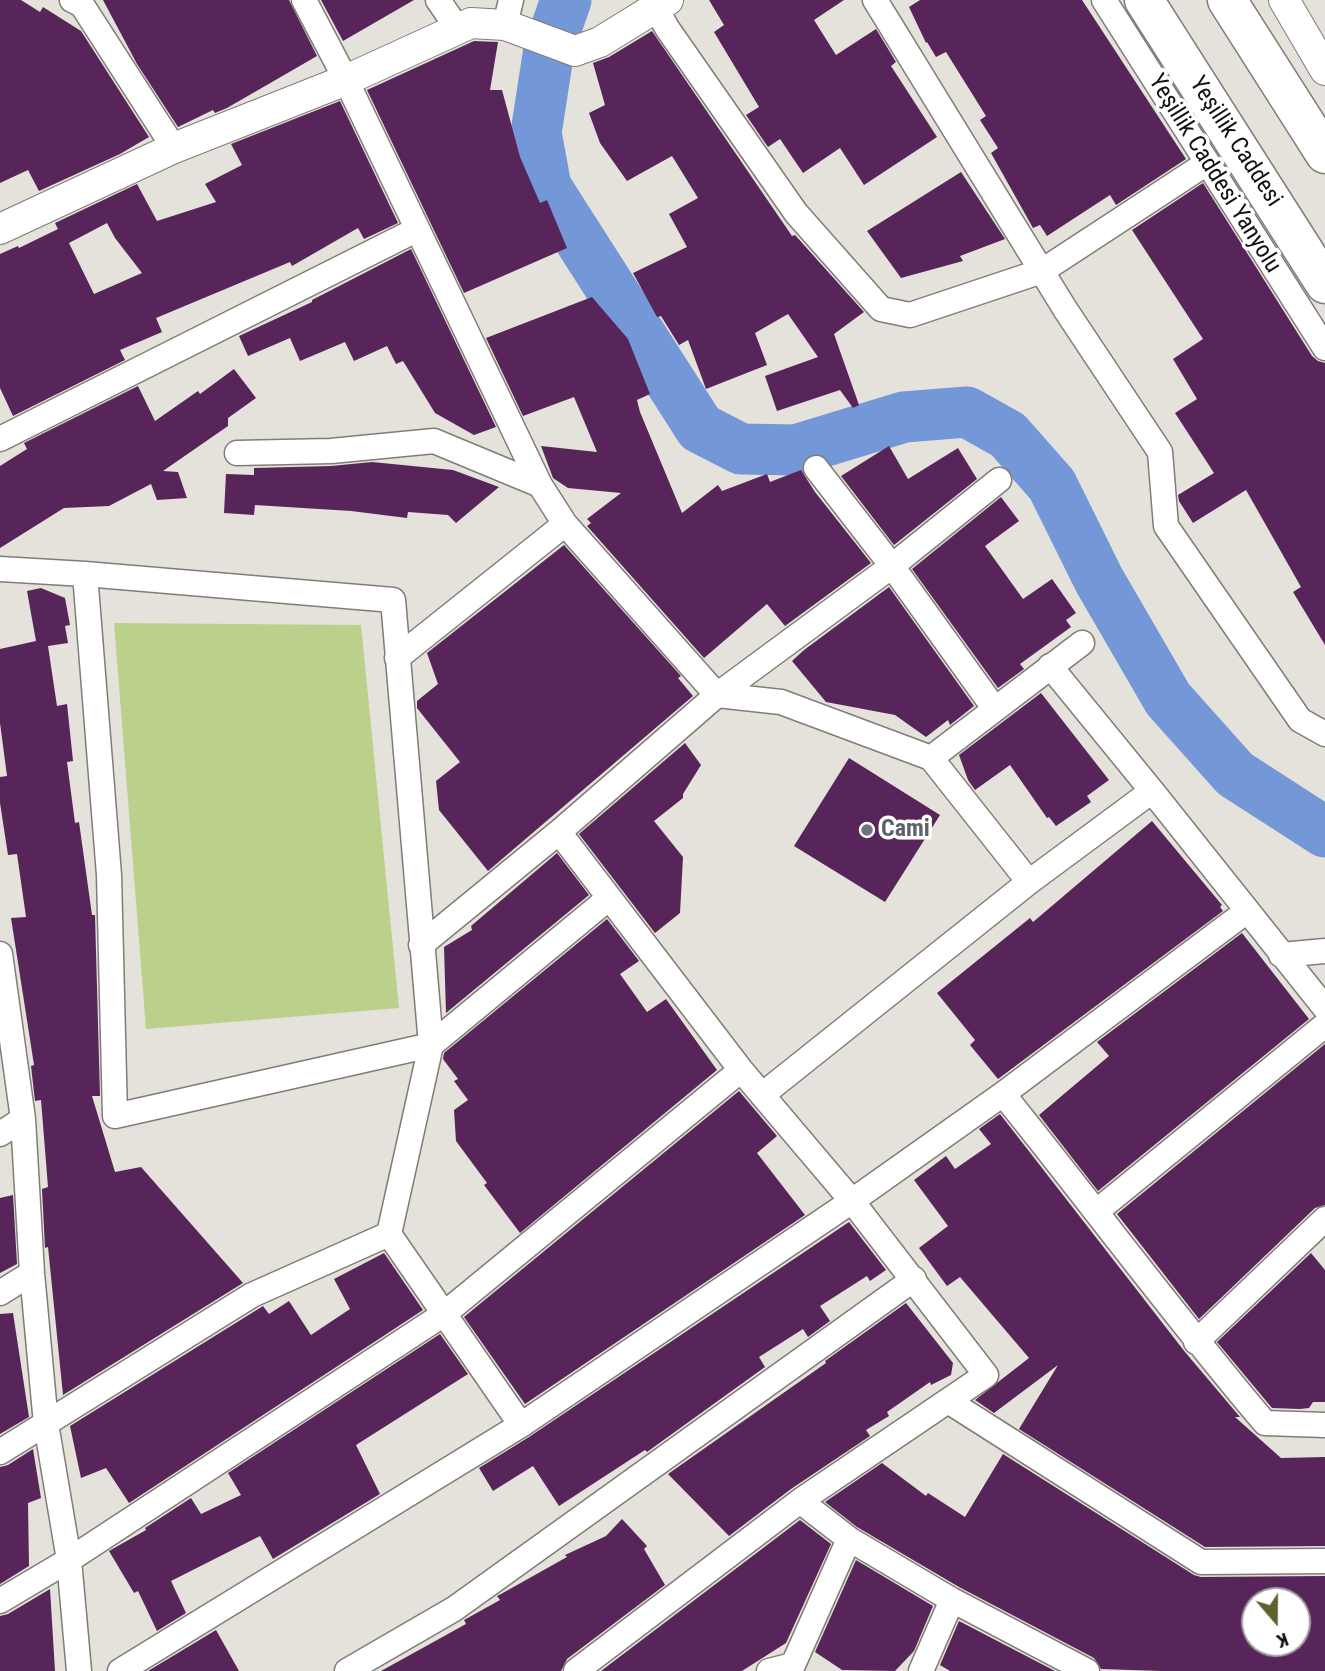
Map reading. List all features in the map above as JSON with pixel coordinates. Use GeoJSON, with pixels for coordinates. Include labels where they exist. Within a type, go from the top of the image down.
{"type":"FeatureCollection","features":[{"type":"Feature","properties":{"kind":"highway","name":"Yeşillik Caddesi"},"geometry":{"type":"LineString","coordinates":[[1144,0],[1325,284]]}},
{"type":"Feature","properties":{"kind":"highway"},"geometry":{"type":"LineString","coordinates":[[1227,0],[1325,153]]}},
{"type":"Feature","properties":{"kind":"street"},"geometry":{"type":"LineString","coordinates":[[72,0],[82,5],[174,148]]}},
{"type":"Feature","properties":{"kind":"street"},"geometry":{"type":"LineString","coordinates":[[304,0],[346,80],[540,485],[565,524],[717,695],[781,702],[931,758],[1029,882]]}},
{"type":"Feature","properties":{"kind":"street"},"geometry":{"type":"LineString","coordinates":[[438,0],[457,29]]}},
{"type":"Feature","properties":{"kind":"street"},"geometry":{"type":"LineString","coordinates":[[875,0],[1042,271],[1160,452],[1166,526],[1300,720],[1325,734]]}},
{"type":"Feature","properties":{"kind":"street","name":"Yeşillik Caddesi Yanyolu"},"geometry":{"type":"LineString","coordinates":[[1104,0],[1325,348]]}},
{"type":"Feature","properties":{"kind":"street"},"geometry":{"type":"LineString","coordinates":[[0,229],[174,148],[346,80],[471,23],[511,18],[575,51],[600,41],[662,4],[667,28],[796,213],[881,309],[910,316],[1042,271],[1207,163]]}},
{"type":"Feature","properties":{"kind":"street"},"geometry":{"type":"LineString","coordinates":[[1294,4],[1325,70]]}},
{"type":"Feature","properties":{"kind":"street"},"geometry":{"type":"LineString","coordinates":[[0,439],[416,230]]}},
{"type":"Feature","properties":{"kind":"street"},"geometry":{"type":"LineString","coordinates":[[237,453],[331,451],[434,441],[540,485]]}},
{"type":"Feature","properties":{"kind":"street"},"geometry":{"type":"LineString","coordinates":[[816,468],[892,566],[994,708]]}},
{"type":"Feature","properties":{"kind":"street"},"geometry":{"type":"LineString","coordinates":[[421,945],[559,832],[717,695],[892,566],[999,480]]}},
{"type":"Feature","properties":{"kind":"street"},"geometry":{"type":"LineString","coordinates":[[397,658],[565,524]]}},
{"type":"Feature","properties":{"kind":"street"},"geometry":{"type":"LineString","coordinates":[[0,569],[393,600],[431,1045],[389,1234],[521,1425]]}},
{"type":"Feature","properties":{"kind":"street"},"geometry":{"type":"LineString","coordinates":[[85,575],[109,875],[115,1116],[431,1045],[609,898]]}},
{"type":"Feature","properties":{"kind":"street"},"geometry":{"type":"LineString","coordinates":[[931,758],[1082,643]]}},
{"type":"Feature","properties":{"kind":"street"},"geometry":{"type":"LineString","coordinates":[[1050,666],[1325,1009]]}},
{"type":"Feature","properties":{"kind":"street"},"geometry":{"type":"LineString","coordinates":[[762,1095],[1029,882],[1152,791]]}},
{"type":"Feature","properties":{"kind":"street"},"geometry":{"type":"LineString","coordinates":[[559,832],[741,1070],[852,1201],[986,1375],[800,1501],[576,1671]]}},
{"type":"Feature","properties":{"kind":"street"},"geometry":{"type":"LineString","coordinates":[[120,1671],[521,1425],[852,1201],[1003,1094],[1247,911]]}},
{"type":"Feature","properties":{"kind":"street"},"geometry":{"type":"LineString","coordinates":[[1281,955],[1325,951]]}},
{"type":"Feature","properties":{"kind":"street"},"geometry":{"type":"LineString","coordinates":[[0,954],[23,1119],[32,1273],[46,1424],[69,1560],[79,1671]]}},
{"type":"Feature","properties":{"kind":"street"},"geometry":{"type":"LineString","coordinates":[[1097,1211],[1325,1024]]}},
{"type":"Feature","properties":{"kind":"street"},"geometry":{"type":"LineString","coordinates":[[0,1601],[69,1560],[444,1314],[741,1070]]}},
{"type":"Feature","properties":{"kind":"street"},"geometry":{"type":"LineString","coordinates":[[1003,1094],[1097,1211],[1196,1342],[1265,1423],[1325,1425]]}},
{"type":"Feature","properties":{"kind":"street"},"geometry":{"type":"LineString","coordinates":[[0,1134],[23,1119]]}},
{"type":"Feature","properties":{"kind":"street"},"geometry":{"type":"LineString","coordinates":[[1196,1342],[1325,1219]]}},
{"type":"Feature","properties":{"kind":"street"},"geometry":{"type":"LineString","coordinates":[[0,1452],[252,1295],[389,1234]]}},
{"type":"Feature","properties":{"kind":"street"},"geometry":{"type":"LineString","coordinates":[[0,1293],[32,1273]]}},
{"type":"Feature","properties":{"kind":"street"},"geometry":{"type":"LineString","coordinates":[[347,1671],[454,1609],[914,1279]]}},
{"type":"Feature","properties":{"kind":"street"},"geometry":{"type":"LineString","coordinates":[[948,1401],[1202,1562],[1325,1561]]}},
{"type":"Feature","properties":{"kind":"street"},"geometry":{"type":"LineString","coordinates":[[800,1501],[849,1539],[952,1600],[1087,1671]]}},
{"type":"Feature","properties":{"kind":"street"},"geometry":{"type":"LineString","coordinates":[[769,1671],[793,1665],[849,1539]]}},
{"type":"Feature","properties":{"kind":"street"},"geometry":{"type":"LineString","coordinates":[[926,1669],[952,1600]]}},
{"type":"Feature","properties":{"kind":"green space"},"geometry":{"type":"Polygon","coordinates":[[[114,623],[361,625],[399,1008],[146,1029],[114,623]]]}},
{"type":"Feature","properties":{"kind":"building"},"geometry":{"type":"Polygon","coordinates":[[[0,0],[21,0],[40,12],[43,7],[81,31],[149,137],[120,154],[39,191],[28,170],[0,183],[0,0]]]}},
{"type":"Feature","properties":{"kind":"building"},"geometry":{"type":"Polygon","coordinates":[[[103,0],[289,0],[317,56],[227,108],[215,113],[213,110],[178,127],[137,64],[103,0]]]}},
{"type":"Feature","properties":{"kind":"building"},"geometry":{"type":"Polygon","coordinates":[[[321,0],[414,0],[343,41],[321,0]]]}},
{"type":"Feature","properties":{"kind":"building"},"geometry":{"type":"Polygon","coordinates":[[[709,0],[844,0],[814,20],[836,55],[876,29],[896,62],[891,66],[937,137],[864,185],[840,148],[803,173],[780,139],[768,147],[746,115],[759,107],[714,32],[724,25],[709,0]]]}},
{"type":"Feature","properties":{"kind":"building"},"geometry":{"type":"Polygon","coordinates":[[[920,0],[1082,0],[1186,159],[1116,205],[1110,195],[1047,236],[1040,225],[1033,228],[991,153],[998,148],[980,120],[986,116],[946,52],[936,57],[926,43],[909,7],[920,0]]]}},
{"type":"Feature","properties":{"kind":"building"},"geometry":{"type":"Polygon","coordinates":[[[652,31],[792,236],[795,235],[864,312],[834,334],[859,405],[853,408],[840,390],[777,411],[765,376],[818,357],[788,314],[755,333],[767,365],[706,389],[688,340],[679,345],[661,316],[657,317],[633,273],[687,247],[669,214],[698,198],[672,156],[627,181],[600,143],[589,113],[605,105],[593,63],[609,57],[652,31]]]}},
{"type":"Feature","properties":{"kind":"building"},"geometry":{"type":"Polygon","coordinates":[[[474,41],[498,42],[490,90],[502,90],[520,157],[540,203],[547,200],[567,248],[464,293],[367,90],[474,41]]]}},
{"type":"Feature","properties":{"kind":"building"},"geometry":{"type":"Polygon","coordinates":[[[340,101],[398,223],[364,239],[358,228],[292,266],[290,262],[156,318],[162,332],[120,350],[125,360],[13,416],[0,388],[0,254],[58,229],[55,223],[137,184],[157,221],[216,202],[205,184],[242,165],[231,144],[340,101]],[[107,223],[69,243],[94,294],[142,273],[107,223]]]}},
{"type":"Feature","properties":{"kind":"building"},"geometry":{"type":"Polygon","coordinates":[[[961,172],[1005,239],[960,256],[963,261],[901,278],[867,231],[961,172]]]}},
{"type":"Feature","properties":{"kind":"building"},"geometry":{"type":"Polygon","coordinates":[[[1203,183],[1312,356],[1325,363],[1325,645],[1293,592],[1301,587],[1246,490],[1193,523],[1179,501],[1178,495],[1214,473],[1175,413],[1197,399],[1173,359],[1203,339],[1132,230],[1203,183]]]}},
{"type":"Feature","properties":{"kind":"building"},"geometry":{"type":"Polygon","coordinates":[[[411,249],[496,427],[474,435],[435,413],[403,361],[396,364],[387,346],[354,361],[345,342],[300,361],[290,338],[248,356],[239,336],[312,302],[411,249]]]}},
{"type":"Feature","properties":{"kind":"building"},"geometry":{"type":"Polygon","coordinates":[[[592,297],[628,339],[650,394],[637,400],[640,412],[682,513],[718,485],[722,491],[767,474],[770,482],[801,470],[871,563],[785,626],[767,604],[704,658],[587,526],[591,523],[587,519],[621,493],[568,488],[553,478],[541,446],[597,452],[574,397],[523,416],[486,338],[592,297]]]}},
{"type":"Feature","properties":{"kind":"building"},"geometry":{"type":"Polygon","coordinates":[[[234,369],[256,398],[228,418],[228,426],[163,471],[178,472],[187,498],[157,500],[151,484],[109,506],[64,508],[0,548],[0,466],[27,449],[24,443],[138,386],[155,421],[198,391],[200,394],[234,369]]]}},
{"type":"Feature","properties":{"kind":"building"},"geometry":{"type":"Polygon","coordinates":[[[889,446],[908,479],[958,448],[977,479],[894,545],[841,476],[889,446]]]}},
{"type":"Feature","properties":{"kind":"building"},"geometry":{"type":"Polygon","coordinates":[[[372,462],[453,470],[499,487],[456,523],[448,515],[408,512],[407,518],[351,511],[255,505],[254,515],[224,513],[226,474],[254,475],[254,468],[372,462]]]}},
{"type":"Feature","properties":{"kind":"building"},"geometry":{"type":"Polygon","coordinates":[[[1001,497],[1019,521],[985,546],[1023,599],[1052,579],[1076,613],[1066,620],[1071,627],[1020,664],[1024,669],[998,688],[912,569],[1001,497]]]}},
{"type":"Feature","properties":{"kind":"building"},"geometry":{"type":"Polygon","coordinates":[[[564,545],[681,676],[678,678],[693,696],[488,871],[439,810],[436,781],[460,762],[417,708],[417,701],[438,684],[427,653],[564,545]]]}},
{"type":"Feature","properties":{"kind":"building"},"geometry":{"type":"Polygon","coordinates":[[[889,587],[974,706],[950,725],[948,720],[926,737],[895,715],[826,702],[792,661],[889,587]]]}},
{"type":"Feature","properties":{"kind":"building"},"geometry":{"type":"Polygon","coordinates":[[[41,588],[65,598],[70,625],[65,626],[68,643],[48,646],[57,706],[67,704],[73,761],[67,762],[75,823],[79,822],[92,915],[95,915],[100,1096],[92,1096],[115,1172],[141,1167],[243,1283],[63,1395],[48,1247],[45,1248],[42,1189],[48,1187],[41,1100],[35,1101],[31,1066],[34,1065],[11,918],[26,917],[17,854],[8,855],[0,803],[0,777],[7,776],[0,723],[0,649],[36,641],[27,591],[41,588]]]}},
{"type":"Feature","properties":{"kind":"building"},"geometry":{"type":"Polygon","coordinates":[[[1041,693],[1109,780],[1087,796],[1091,802],[1056,826],[1047,818],[1010,765],[975,790],[968,780],[959,755],[1041,693]]]}},
{"type":"Feature","properties":{"kind":"building"},"geometry":{"type":"Polygon","coordinates":[[[685,743],[701,765],[683,798],[654,821],[683,857],[680,913],[655,933],[579,834],[685,743]]]}},
{"type":"Feature","properties":{"kind":"building","name":"Cami"},"geometry":{"type":"Polygon","coordinates":[[[849,758],[940,815],[885,902],[794,846],[849,758]]]}},
{"type":"Feature","properties":{"kind":"building"},"geometry":{"type":"Polygon","coordinates":[[[1152,821],[1222,905],[1220,907],[1223,911],[998,1079],[970,1045],[975,1040],[937,993],[1030,918],[1033,922],[1152,821]]]}},
{"type":"Feature","properties":{"kind":"building"},"geometry":{"type":"Polygon","coordinates":[[[557,853],[589,895],[446,1013],[444,947],[472,930],[471,926],[557,853]]]}},
{"type":"Feature","properties":{"kind":"building"},"geometry":{"type":"Polygon","coordinates":[[[607,919],[639,961],[620,974],[647,1012],[666,999],[717,1070],[520,1233],[484,1185],[487,1183],[456,1141],[454,1110],[468,1100],[454,1081],[458,1079],[443,1059],[444,1053],[607,919]]]}},
{"type":"Feature","properties":{"kind":"building"},"geometry":{"type":"Polygon","coordinates":[[[1242,933],[1309,1019],[1098,1191],[1039,1115],[1109,1056],[1097,1042],[1242,933]]]}},
{"type":"Feature","properties":{"kind":"building"},"geometry":{"type":"Polygon","coordinates":[[[1325,1044],[1325,1205],[1315,1208],[1199,1319],[1117,1214],[1325,1044]]]}},
{"type":"Feature","properties":{"kind":"building"},"geometry":{"type":"Polygon","coordinates":[[[739,1091],[777,1136],[757,1153],[805,1215],[525,1404],[464,1317],[739,1091]]]}},
{"type":"Feature","properties":{"kind":"building"},"geometry":{"type":"Polygon","coordinates":[[[1000,1114],[1185,1352],[1240,1417],[1235,1417],[1281,1458],[1325,1457],[1325,1546],[1205,1547],[1019,1429],[1058,1365],[994,1413],[975,1400],[1029,1358],[960,1277],[947,1286],[919,1248],[948,1226],[914,1180],[946,1156],[955,1169],[991,1144],[979,1129],[1000,1114]]]}},
{"type":"Feature","properties":{"kind":"building"},"geometry":{"type":"Polygon","coordinates":[[[13,1195],[17,1264],[0,1273],[0,1198],[13,1195]]]}},
{"type":"Feature","properties":{"kind":"building"},"geometry":{"type":"Polygon","coordinates":[[[849,1222],[886,1270],[870,1281],[867,1276],[820,1306],[830,1321],[808,1337],[803,1329],[759,1357],[765,1367],[647,1452],[645,1450],[559,1506],[533,1466],[493,1491],[479,1468],[849,1222]]]}},
{"type":"Feature","properties":{"kind":"building"},"geometry":{"type":"Polygon","coordinates":[[[384,1253],[423,1310],[129,1503],[106,1468],[81,1478],[70,1426],[263,1306],[269,1314],[289,1301],[311,1335],[350,1309],[334,1279],[384,1253]]]}},
{"type":"Feature","properties":{"kind":"building"},"geometry":{"type":"Polygon","coordinates":[[[1311,1253],[1325,1270],[1325,1402],[1313,1402],[1309,1408],[1272,1408],[1217,1342],[1311,1253]]]}},
{"type":"Feature","properties":{"kind":"building"},"geometry":{"type":"Polygon","coordinates":[[[906,1303],[953,1363],[951,1375],[931,1385],[930,1382],[887,1412],[889,1416],[866,1430],[870,1436],[791,1489],[729,1536],[668,1474],[826,1363],[825,1361],[906,1303]]]}},
{"type":"Feature","properties":{"kind":"building"},"geometry":{"type":"Polygon","coordinates":[[[13,1313],[29,1417],[0,1434],[0,1314],[13,1313]]]}},
{"type":"Feature","properties":{"kind":"building"},"geometry":{"type":"Polygon","coordinates":[[[440,1334],[468,1374],[356,1445],[380,1494],[273,1559],[260,1536],[171,1581],[186,1613],[157,1631],[138,1591],[134,1593],[109,1551],[146,1530],[145,1528],[191,1498],[201,1514],[241,1495],[228,1473],[440,1334]]]}},
{"type":"Feature","properties":{"kind":"building"},"geometry":{"type":"Polygon","coordinates":[[[33,1449],[41,1498],[28,1503],[29,1566],[0,1584],[0,1467],[33,1449]]]}},
{"type":"Feature","properties":{"kind":"building"},"geometry":{"type":"Polygon","coordinates":[[[1003,1454],[1194,1575],[1325,1576],[1325,1671],[1101,1669],[1094,1658],[959,1587],[857,1527],[825,1502],[882,1463],[926,1496],[928,1493],[965,1517],[1003,1454]]]}},
{"type":"Feature","properties":{"kind":"building"},"geometry":{"type":"Polygon","coordinates":[[[622,1519],[647,1546],[644,1549],[665,1585],[567,1659],[561,1671],[381,1671],[466,1624],[464,1620],[500,1600],[497,1596],[567,1557],[565,1555],[606,1536],[622,1519]]]}},
{"type":"Feature","properties":{"kind":"building"},"geometry":{"type":"Polygon","coordinates":[[[800,1520],[831,1544],[786,1643],[742,1671],[601,1671],[800,1520]]]}},
{"type":"Feature","properties":{"kind":"building"},"geometry":{"type":"Polygon","coordinates":[[[856,1560],[933,1606],[914,1651],[895,1671],[842,1670],[815,1652],[856,1560]]]}},
{"type":"Feature","properties":{"kind":"building"},"geometry":{"type":"Polygon","coordinates":[[[50,1589],[55,1671],[0,1671],[0,1616],[50,1589]]]}},
{"type":"Feature","properties":{"kind":"building"},"geometry":{"type":"Polygon","coordinates":[[[959,1621],[1055,1671],[950,1671],[940,1665],[959,1621]]]}},
{"type":"Feature","properties":{"kind":"building"},"geometry":{"type":"Polygon","coordinates":[[[216,1630],[239,1671],[148,1671],[216,1630]]]}},
{"type":"Feature","properties":{"kind":"waterway"},"geometry":{"type":"LineString","coordinates":[[566,0],[549,49],[536,133],[546,187],[700,428],[741,449],[796,450],[904,417],[967,412],[1008,435],[1052,485],[1099,580],[1168,699],[1235,774],[1325,832]]}},
{"type":"Feature","properties":{"kind":"place","name":"Cami"},"geometry":{"type":"Point","coordinates":[867,830]}}]}
